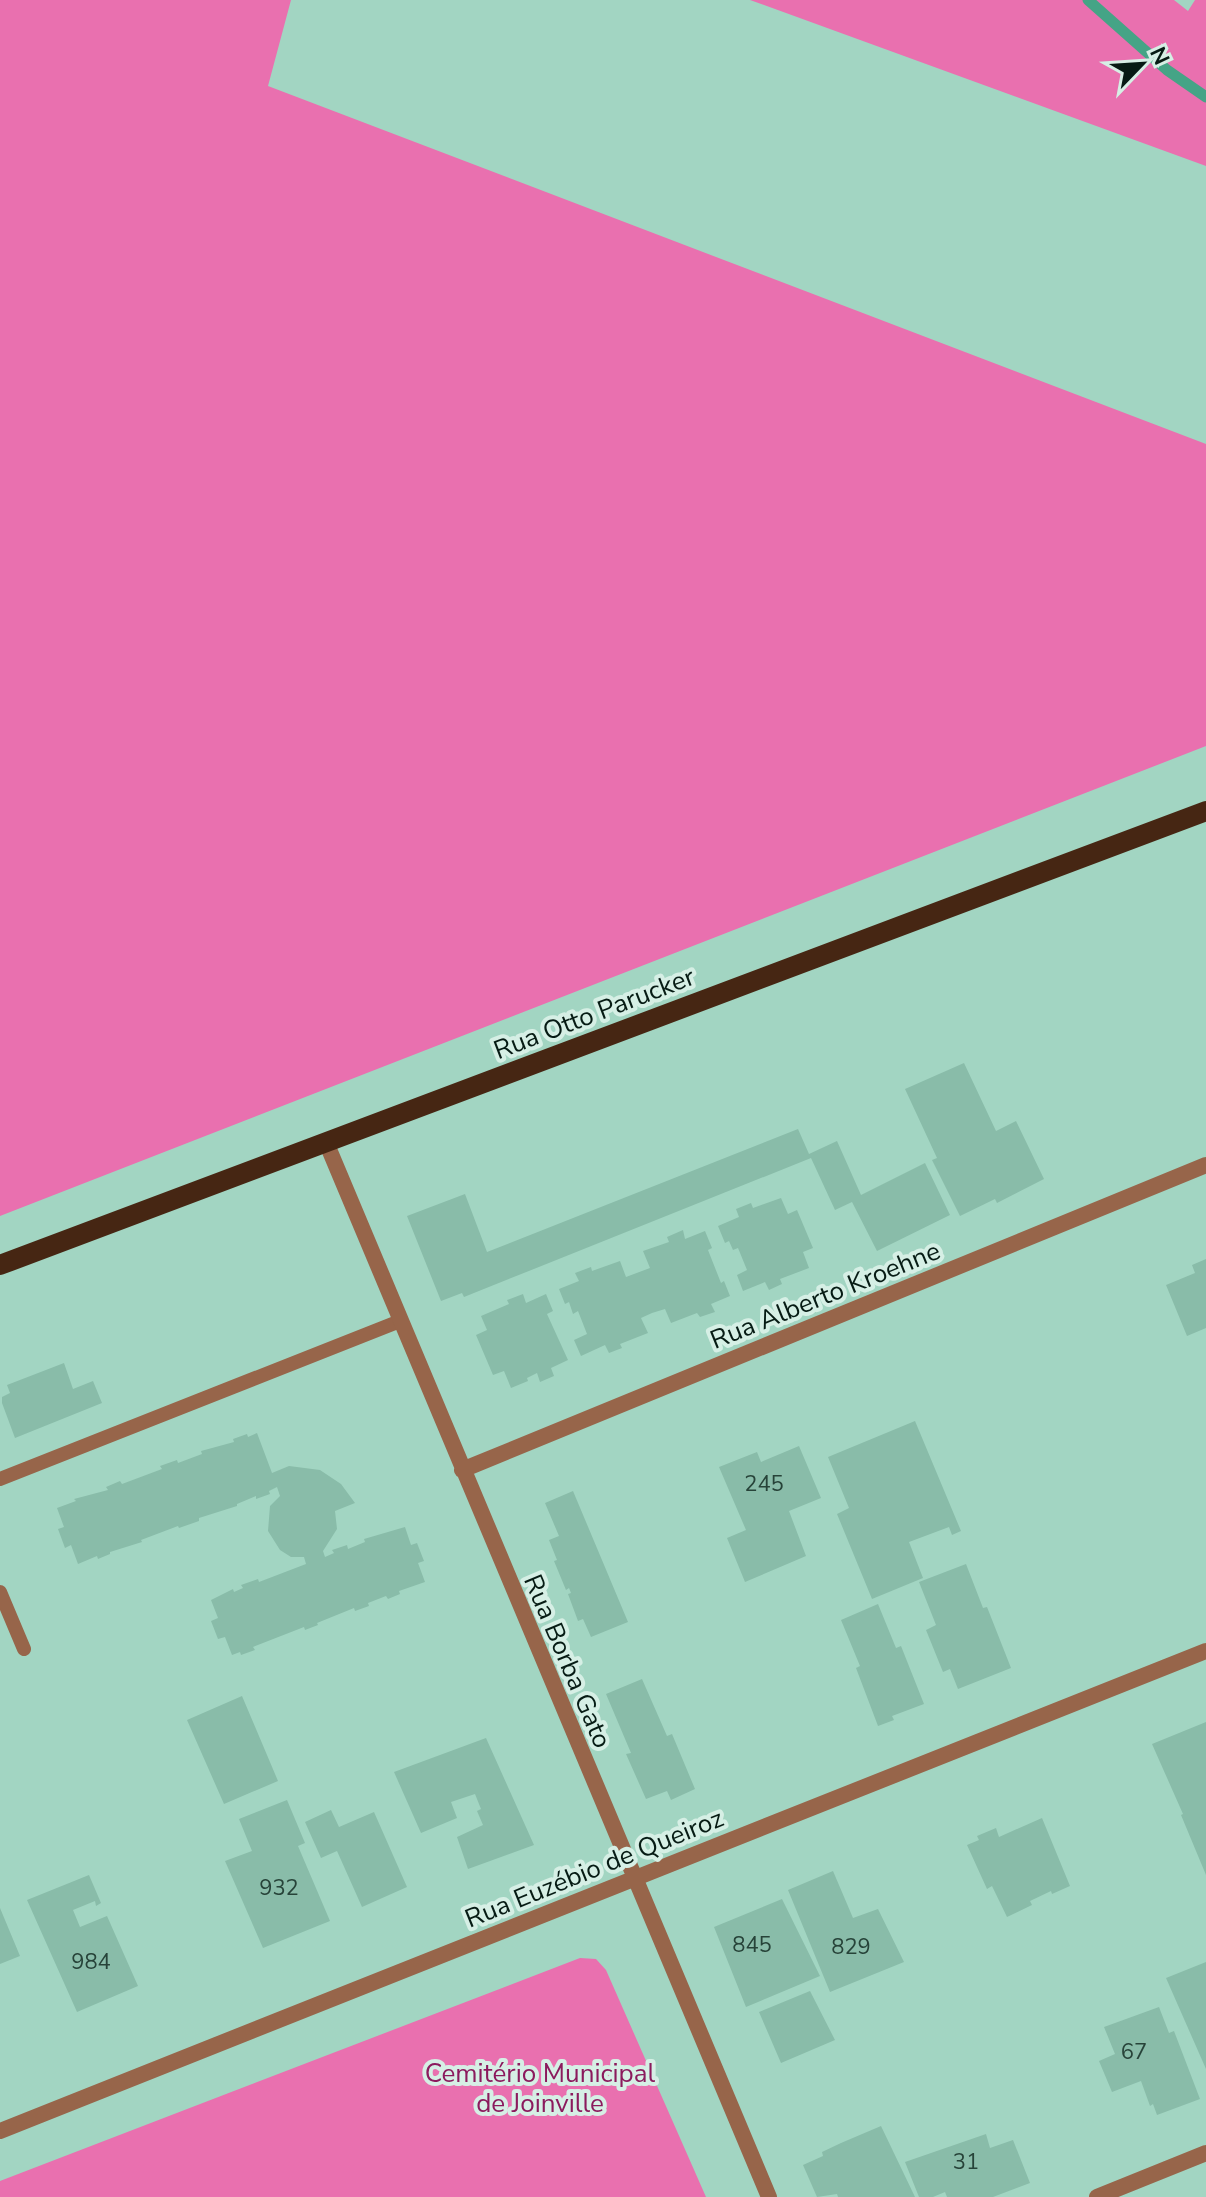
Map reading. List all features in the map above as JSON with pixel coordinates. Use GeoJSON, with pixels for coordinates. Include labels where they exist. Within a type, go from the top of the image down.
{"type":"FeatureCollection","features":[{"type":"Feature","properties":{"kind":"main road","name":"Rua Otto Parucker"},"geometry":{"type":"LineString","coordinates":[[0,1265],[1206,811]]}},
{"type":"Feature","properties":{"kind":"street","name":"Rua Borba Gato"},"geometry":{"type":"LineString","coordinates":[[326,1142],[769,2197]]}},
{"type":"Feature","properties":{"kind":"street","name":"Rua Alberto Kroehne"},"geometry":{"type":"LineString","coordinates":[[462,1470],[1206,1165]]}},
{"type":"Feature","properties":{"kind":"street","name":"Rua Euzébio de Queiroz"},"geometry":{"type":"LineString","coordinates":[[0,2131],[1206,1651]]}},
{"type":"Feature","properties":{"kind":"street"},"geometry":{"type":"LineString","coordinates":[[1097,2197],[1206,2153]]}},
{"type":"Feature","properties":{"kind":"lane"},"geometry":{"type":"LineString","coordinates":[[0,1479],[400,1321]]}},
{"type":"Feature","properties":{"kind":"lane"},"geometry":{"type":"LineString","coordinates":[[0,1592],[24,1649]]}},
{"type":"Feature","properties":{"kind":"green space"},"geometry":{"type":"Polygon","coordinates":[[[0,0],[291,0],[268,86],[1206,444],[1206,746],[0,1216],[0,0]]]}},
{"type":"Feature","properties":{"kind":"green space"},"geometry":{"type":"Polygon","coordinates":[[[750,0],[1174,0],[1188,11],[1195,0],[1206,0],[1206,166],[750,0]]]}},
{"type":"Feature","properties":{"kind":"green space","name":"Cemitério Municipal de Joinville"},"geometry":{"type":"Polygon","coordinates":[[[580,1958],[596,1959],[606,1970],[706,2197],[0,2197],[0,2181],[580,1958]]]}},
{"type":"Feature","properties":{"kind":"building"},"geometry":{"type":"Polygon","coordinates":[[[964,1063],[996,1131],[1016,1121],[1044,1179],[997,1203],[995,1199],[960,1216],[932,1160],[937,1158],[905,1089],[964,1063]]]}},
{"type":"Feature","properties":{"kind":"building"},"geometry":{"type":"Polygon","coordinates":[[[798,1129],[809,1154],[837,1141],[861,1195],[925,1163],[950,1215],[877,1251],[852,1202],[835,1210],[811,1158],[464,1297],[462,1293],[441,1301],[407,1216],[465,1194],[487,1252],[798,1129]]]}},
{"type":"Feature","properties":{"kind":"building"},"geometry":{"type":"Polygon","coordinates":[[[781,1198],[788,1214],[797,1210],[813,1248],[803,1252],[809,1268],[780,1279],[782,1284],[769,1290],[765,1282],[743,1291],[737,1275],[747,1270],[738,1248],[733,1250],[729,1241],[725,1243],[718,1226],[739,1217],[736,1209],[751,1203],[753,1208],[781,1198]]]}},
{"type":"Feature","properties":{"kind":"building"},"geometry":{"type":"Polygon","coordinates":[[[683,1230],[685,1239],[705,1231],[712,1248],[708,1250],[721,1283],[724,1281],[730,1296],[711,1304],[715,1312],[700,1317],[697,1313],[671,1323],[665,1309],[652,1313],[641,1318],[648,1333],[620,1344],[622,1348],[609,1353],[605,1345],[581,1356],[574,1340],[587,1334],[578,1311],[573,1314],[559,1289],[579,1281],[575,1273],[591,1267],[592,1271],[620,1261],[626,1277],[650,1268],[643,1251],[669,1242],[667,1237],[683,1230]]]}},
{"type":"Feature","properties":{"kind":"building"},"geometry":{"type":"Polygon","coordinates":[[[1206,1259],[1206,1328],[1187,1336],[1166,1285],[1195,1273],[1192,1265],[1206,1259]]]}},
{"type":"Feature","properties":{"kind":"building"},"geometry":{"type":"Polygon","coordinates":[[[523,1294],[526,1303],[546,1294],[553,1311],[547,1314],[568,1360],[551,1368],[554,1376],[540,1382],[537,1373],[527,1378],[528,1381],[511,1388],[504,1371],[493,1375],[476,1335],[487,1330],[481,1316],[523,1294]]]}},
{"type":"Feature","properties":{"kind":"building"},"geometry":{"type":"Polygon","coordinates":[[[64,1363],[73,1389],[93,1381],[102,1403],[15,1438],[2,1403],[2,1397],[10,1393],[7,1385],[64,1363]]]}},
{"type":"Feature","properties":{"kind":"building"},"geometry":{"type":"Polygon","coordinates":[[[915,1421],[961,1531],[952,1535],[949,1527],[909,1542],[923,1578],[872,1599],[837,1514],[849,1508],[828,1457],[915,1421]]]}},
{"type":"Feature","properties":{"kind":"building"},"geometry":{"type":"Polygon","coordinates":[[[257,1433],[272,1473],[289,1466],[320,1470],[341,1484],[355,1503],[335,1511],[337,1529],[323,1551],[325,1557],[334,1553],[332,1550],[347,1545],[348,1549],[365,1542],[364,1539],[405,1527],[411,1545],[417,1543],[424,1561],[418,1563],[425,1582],[399,1591],[400,1594],[388,1599],[386,1596],[368,1603],[369,1606],[355,1611],[354,1608],[318,1625],[305,1630],[304,1627],[253,1647],[255,1650],[232,1655],[225,1637],[218,1639],[211,1621],[218,1618],[211,1600],[233,1589],[234,1592],[243,1588],[241,1585],[258,1579],[259,1582],[306,1564],[304,1557],[291,1557],[280,1550],[268,1531],[270,1506],[280,1496],[277,1487],[269,1491],[270,1494],[256,1499],[256,1496],[98,1559],[97,1556],[78,1564],[71,1545],[65,1548],[58,1529],[64,1527],[57,1508],[76,1501],[74,1499],[108,1490],[106,1487],[120,1481],[122,1484],[162,1469],[160,1466],[177,1460],[178,1463],[202,1454],[201,1451],[257,1433]]]}},
{"type":"Feature","properties":{"kind":"building"},"geometry":{"type":"Polygon","coordinates":[[[799,1446],[821,1498],[789,1511],[806,1556],[745,1582],[727,1538],[746,1530],[719,1467],[757,1452],[761,1462],[799,1446]]]}},
{"type":"Feature","properties":{"kind":"building"},"geometry":{"type":"Polygon","coordinates":[[[573,1491],[628,1622],[591,1637],[583,1619],[578,1621],[568,1594],[571,1593],[569,1588],[566,1590],[549,1540],[559,1536],[545,1503],[573,1491]]]}},
{"type":"Feature","properties":{"kind":"building"},"geometry":{"type":"Polygon","coordinates":[[[966,1564],[1011,1668],[958,1689],[950,1669],[943,1672],[926,1630],[936,1625],[919,1582],[966,1564]]]}},
{"type":"Feature","properties":{"kind":"building"},"geometry":{"type":"Polygon","coordinates":[[[878,1604],[896,1648],[901,1646],[924,1704],[892,1716],[894,1720],[878,1726],[856,1668],[860,1666],[841,1620],[878,1604]]]}},
{"type":"Feature","properties":{"kind":"building"},"geometry":{"type":"Polygon","coordinates":[[[642,1679],[667,1736],[672,1734],[695,1789],[671,1800],[667,1791],[646,1799],[626,1754],[631,1753],[606,1694],[642,1679]]]}},
{"type":"Feature","properties":{"kind":"building"},"geometry":{"type":"Polygon","coordinates":[[[242,1696],[278,1781],[224,1804],[187,1720],[242,1696]]]}},
{"type":"Feature","properties":{"kind":"building"},"geometry":{"type":"Polygon","coordinates":[[[1206,1722],[1206,1875],[1152,1744],[1206,1722]]]}},
{"type":"Feature","properties":{"kind":"building"},"geometry":{"type":"Polygon","coordinates":[[[486,1738],[534,1845],[468,1869],[457,1837],[483,1825],[475,1794],[451,1802],[457,1818],[421,1833],[394,1772],[486,1738]]]}},
{"type":"Feature","properties":{"kind":"building"},"geometry":{"type":"Polygon","coordinates":[[[287,1800],[305,1843],[298,1846],[330,1921],[263,1948],[225,1861],[252,1851],[239,1819],[287,1800]]]}},
{"type":"Feature","properties":{"kind":"building"},"geometry":{"type":"Polygon","coordinates":[[[331,1810],[339,1827],[374,1812],[407,1887],[362,1907],[337,1851],[321,1858],[305,1822],[331,1810]]]}},
{"type":"Feature","properties":{"kind":"building"},"geometry":{"type":"Polygon","coordinates":[[[1042,1818],[1070,1886],[1030,1901],[1032,1905],[1007,1917],[992,1886],[987,1889],[967,1845],[979,1840],[977,1836],[996,1828],[999,1837],[1042,1818]]]}},
{"type":"Feature","properties":{"kind":"building"},"geometry":{"type":"Polygon","coordinates":[[[833,1871],[853,1918],[878,1909],[904,1962],[830,1992],[788,1890],[833,1871]]]}},
{"type":"Feature","properties":{"kind":"building"},"geometry":{"type":"Polygon","coordinates":[[[89,1875],[101,1903],[96,1906],[95,1901],[73,1910],[80,1927],[107,1916],[138,1986],[77,2012],[27,1900],[89,1875]]]}},
{"type":"Feature","properties":{"kind":"building"},"geometry":{"type":"Polygon","coordinates":[[[782,1899],[820,1976],[746,2007],[714,1927],[782,1899]]]}},
{"type":"Feature","properties":{"kind":"building"},"geometry":{"type":"Polygon","coordinates":[[[0,1908],[20,1956],[0,1964],[0,1908]]]}},
{"type":"Feature","properties":{"kind":"building"},"geometry":{"type":"Polygon","coordinates":[[[1206,1962],[1206,2069],[1166,1978],[1206,1962]]]}},
{"type":"Feature","properties":{"kind":"building"},"geometry":{"type":"Polygon","coordinates":[[[810,1991],[835,2040],[781,2063],[759,2012],[810,1991]]]}},
{"type":"Feature","properties":{"kind":"building"},"geometry":{"type":"Polygon","coordinates":[[[1159,2007],[1169,2033],[1174,2031],[1200,2099],[1157,2115],[1153,2104],[1150,2106],[1141,2081],[1112,2092],[1099,2061],[1115,2054],[1104,2027],[1159,2007]]]}},
{"type":"Feature","properties":{"kind":"building"},"geometry":{"type":"Polygon","coordinates":[[[881,2126],[915,2197],[838,2197],[837,2194],[817,2197],[803,2165],[823,2156],[822,2152],[881,2126]]]}},
{"type":"Feature","properties":{"kind":"building"},"geometry":{"type":"Polygon","coordinates":[[[986,2134],[990,2148],[1013,2140],[1030,2183],[993,2197],[947,2197],[945,2192],[933,2197],[919,2197],[905,2162],[986,2134]]]}},
{"type":"Feature","properties":{"kind":"waterway"},"geometry":{"type":"LineString","coordinates":[[1088,0],[1167,70],[1206,97]]}}]}
